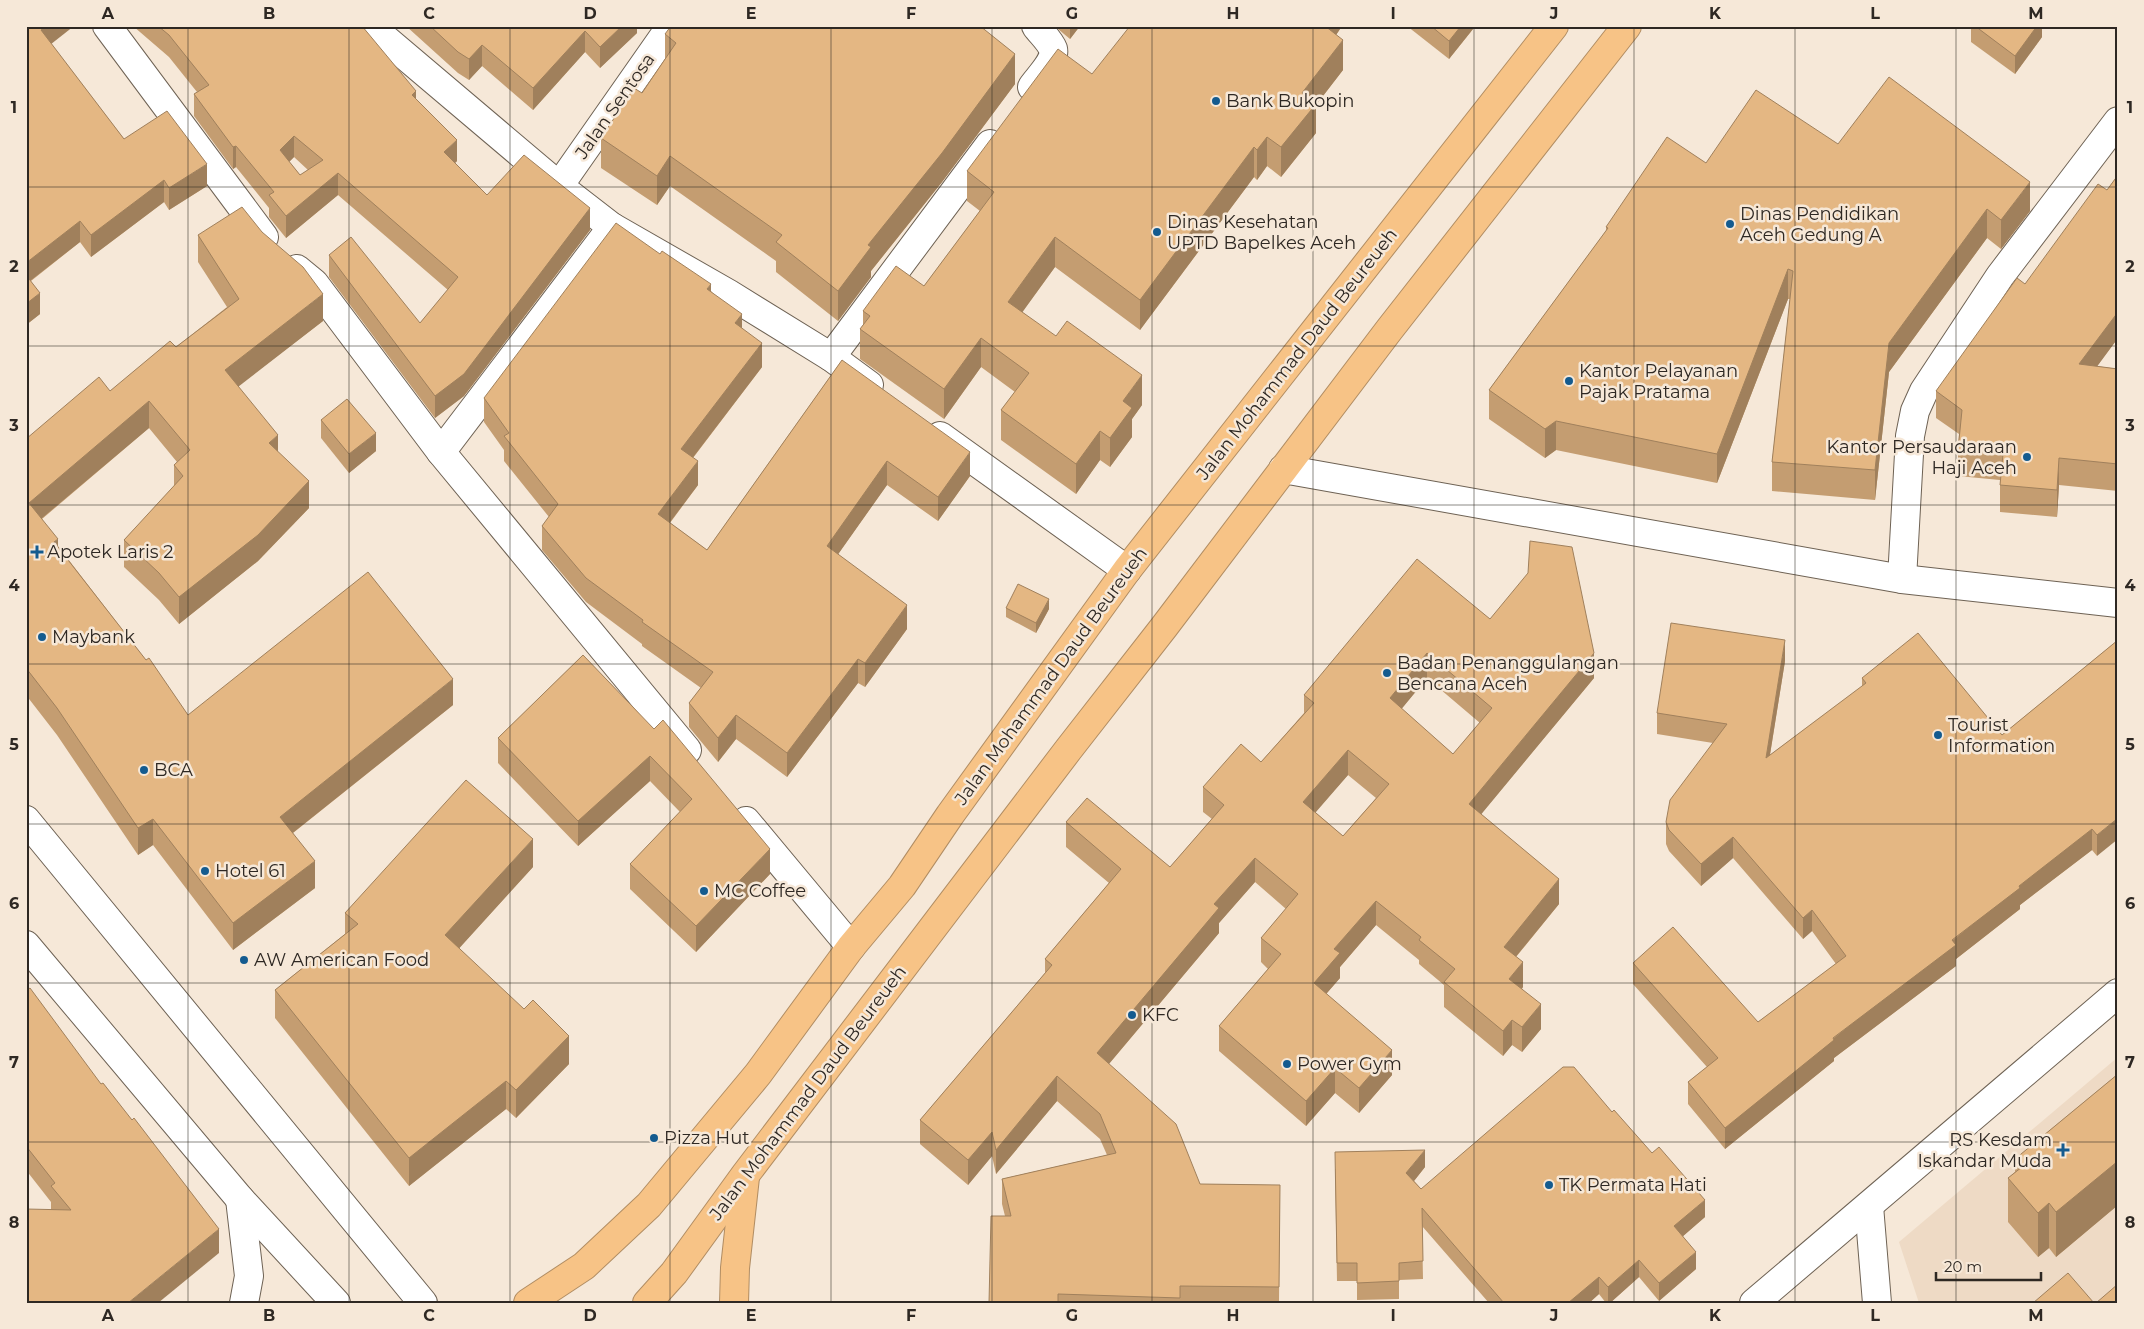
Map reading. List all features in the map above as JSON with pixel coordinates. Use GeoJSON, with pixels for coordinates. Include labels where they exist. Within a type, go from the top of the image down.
{"type":"FeatureCollection","features":[{"type":"Feature","properties":{"kind":"highway","name":"Jalan Mohammad Daud Beureueh"},"geometry":{"type":"LineString","coordinates":[[528,1303],[584,1266],[649,1205],[758,1074],[852,947],[902,886],[950,815],[1127,570],[1554,26]]}},
{"type":"Feature","properties":{"kind":"highway","name":"Jalan Mohammad Daud Beureueh"},"geometry":{"type":"LineString","coordinates":[[647,1303],[674,1273],[745,1175],[1395,322],[1627,26]]}},
{"type":"Feature","properties":{"kind":"highway"},"geometry":{"type":"LineString","coordinates":[[734,1303],[735,1268],[745,1175]]}},
{"type":"Feature","properties":{"kind":"street"},"geometry":{"type":"LineString","coordinates":[[107,26],[272,247],[314,283],[441,452],[706,772]]}},
{"type":"Feature","properties":{"kind":"street"},"geometry":{"type":"LineString","coordinates":[[370,26],[559,186],[612,227],[729,294],[831,358],[887,398]]}},
{"type":"Feature","properties":{"kind":"street","name":"Jalan Sentosa"},"geometry":{"type":"LineString","coordinates":[[559,186],[671,26]]}},
{"type":"Feature","properties":{"kind":"street"},"geometry":{"type":"LineString","coordinates":[[831,358],[1050,63],[1053,54],[1052,48],[1036,26]]}},
{"type":"Feature","properties":{"kind":"street"},"geometry":{"type":"LineString","coordinates":[[1902,579],[1910,436],[1915,411],[1924,391],[2000,276],[2118,120]]}},
{"type":"Feature","properties":{"kind":"street"},"geometry":{"type":"LineString","coordinates":[[441,452],[612,227]]}},
{"type":"Feature","properties":{"kind":"street"},"geometry":{"type":"LineString","coordinates":[[919,421],[1127,570]]}},
{"type":"Feature","properties":{"kind":"street"},"geometry":{"type":"LineString","coordinates":[[1283,469],[1902,579],[2118,603]]}},
{"type":"Feature","properties":{"kind":"street"},"geometry":{"type":"LineString","coordinates":[[731,803],[852,947]]}},
{"type":"Feature","properties":{"kind":"street"},"geometry":{"type":"LineString","coordinates":[[26,820],[423,1303]]}},
{"type":"Feature","properties":{"kind":"street"},"geometry":{"type":"LineString","coordinates":[[26,945],[240,1199],[336,1303]]}},
{"type":"Feature","properties":{"kind":"street"},"geometry":{"type":"LineString","coordinates":[[1754,1303],[2118,994]]}},
{"type":"Feature","properties":{"kind":"street"},"geometry":{"type":"LineString","coordinates":[[240,1199],[249,1276],[244,1303]]}},
{"type":"Feature","properties":{"kind":"street"},"geometry":{"type":"LineString","coordinates":[[1869,1206],[1877,1303]]}},
{"type":"Feature","properties":{"kind":"shaded area","name":"RS Kesdam Iskandar Muda"},"geometry":{"type":"Polygon","coordinates":[[[2118,1057],[2118,1303],[1919,1303],[1899,1242],[2118,1057]]]}},
{"type":"Feature","properties":{"kind":"building"},"geometry":{"type":"Polygon","coordinates":[[[26,26],[46,26],[41,30],[124,139],[167,111],[207,164],[169,188],[164,180],[91,235],[80,221],[26,263],[26,26]]]}},
{"type":"Feature","properties":{"kind":"building"},"geometry":{"type":"Polygon","coordinates":[[[158,26],[362,26],[416,91],[412,95],[457,140],[444,152],[487,195],[524,155],[590,208],[464,374],[435,396],[329,255],[351,237],[420,323],[458,277],[338,173],[286,216],[269,195],[274,192],[236,146],[233,147],[194,94],[209,85],[169,35],[158,26]],[[294,136],[280,150],[300,175],[323,160],[294,136]]]}},
{"type":"Feature","properties":{"kind":"building"},"geometry":{"type":"Polygon","coordinates":[[[430,26],[622,26],[600,47],[585,31],[533,88],[482,45],[469,59],[458,52],[430,26]]]}},
{"type":"Feature","properties":{"kind":"building"},"geometry":{"type":"Polygon","coordinates":[[[671,26],[980,26],[1015,54],[942,153],[868,245],[871,247],[838,291],[776,242],[782,235],[670,156],[657,176],[601,138],[634,88],[642,93],[676,43],[665,34],[671,26]]]}},
{"type":"Feature","properties":{"kind":"building"},"geometry":{"type":"Polygon","coordinates":[[[1130,26],[1325,26],[1343,40],[1302,93],[1316,104],[1281,147],[1267,137],[1257,150],[1254,147],[1140,300],[1055,237],[1008,302],[1056,336],[1067,321],[1142,375],[1123,401],[1132,408],[1110,438],[1100,431],[1076,464],[1001,410],[1029,373],[981,338],[944,389],[860,329],[870,316],[863,311],[896,266],[924,286],[994,192],[967,171],[1058,49],[1092,74],[1130,26]]]}},
{"type":"Feature","properties":{"kind":"building"},"geometry":{"type":"Polygon","coordinates":[[[1431,26],[1461,26],[1449,41],[1431,26]]]}},
{"type":"Feature","properties":{"kind":"building"},"geometry":{"type":"Polygon","coordinates":[[[1975,26],[2037,26],[2015,56],[1975,26]]]}},
{"type":"Feature","properties":{"kind":"building"},"geometry":{"type":"Polygon","coordinates":[[[1889,77],[2030,182],[2001,220],[1987,209],[1889,343],[1875,470],[1772,462],[1793,271],[1788,269],[1717,454],[1556,421],[1545,429],[1489,390],[1608,228],[1606,227],[1667,137],[1706,163],[1756,90],[1838,144],[1889,77]]]}},
{"type":"Feature","properties":{"kind":"building"},"geometry":{"type":"Polygon","coordinates":[[[2118,175],[2118,312],[2079,364],[2118,369],[2118,464],[2059,458],[2057,490],[2000,485],[2003,454],[1958,450],[1962,410],[1936,391],[2017,278],[2025,284],[2098,184],[2107,190],[2118,175]]]}},
{"type":"Feature","properties":{"kind":"building"},"geometry":{"type":"Polygon","coordinates":[[[242,207],[262,232],[303,267],[323,294],[225,370],[278,435],[269,443],[309,481],[258,535],[179,597],[159,573],[124,540],[183,476],[174,465],[190,450],[149,401],[29,503],[58,539],[54,542],[146,660],[149,658],[188,715],[368,572],[453,679],[280,817],[315,861],[233,923],[153,819],[138,828],[57,708],[26,668],[26,439],[99,377],[110,391],[170,341],[176,347],[239,299],[198,235],[242,207]]]}},
{"type":"Feature","properties":{"kind":"building"},"geometry":{"type":"Polygon","coordinates":[[[616,223],[660,254],[662,251],[711,284],[707,289],[742,314],[735,323],[762,343],[681,449],[698,461],[658,514],[707,550],[842,360],[970,452],[938,497],[887,461],[827,546],[907,605],[865,663],[858,659],[787,753],[736,715],[718,738],[689,703],[713,672],[642,622],[643,620],[586,578],[542,526],[558,504],[504,436],[509,433],[484,398],[616,223]]]}},
{"type":"Feature","properties":{"kind":"building"},"geometry":{"type":"Polygon","coordinates":[[[26,275],[40,293],[26,304],[26,275]]]}},
{"type":"Feature","properties":{"kind":"building"},"geometry":{"type":"Polygon","coordinates":[[[347,399],[376,433],[349,454],[321,420],[347,399]]]}},
{"type":"Feature","properties":{"kind":"building"},"geometry":{"type":"Polygon","coordinates":[[[1530,541],[1572,547],[1594,653],[1469,804],[1559,879],[1504,947],[1523,962],[1509,979],[1541,1004],[1522,1027],[1512,1020],[1503,1031],[1444,982],[1455,969],[1419,940],[1421,937],[1376,901],[1334,949],[1340,953],[1314,983],[1392,1050],[1359,1088],[1335,1068],[1306,1101],[1219,1026],[1281,954],[1261,938],[1298,894],[1255,858],[1214,904],[1219,908],[1097,1053],[1176,1124],[1200,1184],[1280,1185],[1279,1287],[1180,1286],[1180,1298],[1058,1294],[1058,1303],[989,1303],[991,1216],[1011,1216],[1002,1179],[1116,1153],[1100,1114],[1057,1076],[996,1150],[992,1132],[968,1160],[920,1120],[1052,965],[1045,959],[1121,869],[1066,822],[1087,798],[1170,867],[1224,805],[1203,787],[1241,744],[1261,762],[1314,703],[1304,695],[1417,559],[1490,619],[1528,573],[1530,541]],[[1427,653],[1390,698],[1453,754],[1492,708],[1427,653]],[[1348,750],[1303,802],[1343,836],[1389,784],[1348,750]]]}},
{"type":"Feature","properties":{"kind":"building"},"geometry":{"type":"Polygon","coordinates":[[[1018,584],[1049,599],[1036,623],[1006,608],[1018,584]]]}},
{"type":"Feature","properties":{"kind":"building"},"geometry":{"type":"Polygon","coordinates":[[[1671,623],[1785,640],[1766,758],[1866,683],[1862,678],[1918,633],[2002,735],[2118,640],[2118,818],[2097,835],[2092,829],[2019,886],[2020,888],[1952,940],[1956,945],[1833,1038],[1834,1040],[1725,1128],[1688,1082],[1718,1058],[1633,963],[1673,927],[1758,1022],[1846,956],[1812,910],[1803,918],[1733,837],[1701,864],[1669,830],[1666,822],[1670,800],[1727,724],[1657,713],[1671,623]]]}},
{"type":"Feature","properties":{"kind":"building"},"geometry":{"type":"Polygon","coordinates":[[[583,655],[654,729],[663,720],[770,849],[696,926],[630,864],[692,799],[650,756],[578,821],[498,738],[583,655]]]}},
{"type":"Feature","properties":{"kind":"building"},"geometry":{"type":"Polygon","coordinates":[[[466,780],[533,839],[445,935],[524,1009],[533,1000],[569,1036],[516,1090],[506,1081],[409,1158],[275,990],[358,924],[345,913],[466,780]]]}},
{"type":"Feature","properties":{"kind":"building"},"geometry":{"type":"Polygon","coordinates":[[[30,988],[101,1084],[103,1083],[132,1120],[134,1118],[219,1229],[128,1303],[26,1303],[26,1209],[71,1210],[51,1186],[55,1183],[26,1146],[26,991],[30,988]]]}},
{"type":"Feature","properties":{"kind":"building"},"geometry":{"type":"Polygon","coordinates":[[[1563,1067],[1574,1067],[1612,1112],[1614,1110],[1652,1153],[1659,1147],[1705,1200],[1674,1226],[1696,1252],[1659,1283],[1639,1260],[1608,1287],[1599,1277],[1568,1303],[1504,1303],[1422,1208],[1423,1261],[1399,1263],[1399,1281],[1357,1283],[1357,1263],[1337,1263],[1335,1152],[1425,1150],[1406,1173],[1421,1189],[1563,1067]]]}},
{"type":"Feature","properties":{"kind":"building"},"geometry":{"type":"Polygon","coordinates":[[[2118,1074],[2118,1161],[2056,1212],[2049,1203],[2038,1213],[2008,1178],[2022,1167],[2015,1159],[2118,1074]]]}},
{"type":"Feature","properties":{"kind":"building"},"geometry":{"type":"Polygon","coordinates":[[[2068,1273],[2094,1303],[2033,1303],[2068,1273]]]}},
{"type":"Feature","properties":{"kind":"building"},"geometry":{"type":"Polygon","coordinates":[[[2118,1284],[2118,1303],[2096,1303],[2118,1284]]]}},
{"type":"Feature","properties":{"kind":"place","name":"Bank Bukopin"},"geometry":{"type":"Point","coordinates":[1216,101]}},
{"type":"Feature","properties":{"kind":"place","name":"Dinas Pendidikan Aceh Gedung A"},"geometry":{"type":"Point","coordinates":[1730,224]}},
{"type":"Feature","properties":{"kind":"place","name":"Dinas Kesehatan UPTD Bapelkes Aceh"},"geometry":{"type":"Point","coordinates":[1157,232]}},
{"type":"Feature","properties":{"kind":"place","name":"Kantor Pelayanan Pajak Pratama"},"geometry":{"type":"Point","coordinates":[1569,381]}},
{"type":"Feature","properties":{"kind":"place","name":"Kantor Persaudaraan Haji Aceh"},"geometry":{"type":"Point","coordinates":[2027,457]}},
{"type":"Feature","properties":{"kind":"place","name":"Apotek Laris 2"},"geometry":{"type":"Point","coordinates":[37,552]}},
{"type":"Feature","properties":{"kind":"place","name":"Maybank"},"geometry":{"type":"Point","coordinates":[42,637]}},
{"type":"Feature","properties":{"kind":"place","name":"Badan Penanggulangan Bencana Aceh"},"geometry":{"type":"Point","coordinates":[1387,673]}},
{"type":"Feature","properties":{"kind":"place","name":"Tourist Information"},"geometry":{"type":"Point","coordinates":[1938,735]}},
{"type":"Feature","properties":{"kind":"place","name":"BCA"},"geometry":{"type":"Point","coordinates":[144,770]}},
{"type":"Feature","properties":{"kind":"place","name":"Hotel 61"},"geometry":{"type":"Point","coordinates":[205,871]}},
{"type":"Feature","properties":{"kind":"place","name":"MC Coffee"},"geometry":{"type":"Point","coordinates":[704,891]}},
{"type":"Feature","properties":{"kind":"place","name":"AW American Food"},"geometry":{"type":"Point","coordinates":[244,960]}},
{"type":"Feature","properties":{"kind":"place","name":"KFC"},"geometry":{"type":"Point","coordinates":[1132,1015]}},
{"type":"Feature","properties":{"kind":"place","name":"Power Gym"},"geometry":{"type":"Point","coordinates":[1287,1064]}},
{"type":"Feature","properties":{"kind":"place","name":"Pizza Hut"},"geometry":{"type":"Point","coordinates":[654,1138]}},
{"type":"Feature","properties":{"kind":"place","name":"RS Kesdam Iskandar Muda"},"geometry":{"type":"Point","coordinates":[2063,1150]}},
{"type":"Feature","properties":{"kind":"place","name":"TK Permata Hati"},"geometry":{"type":"Point","coordinates":[1549,1185]}}]}
